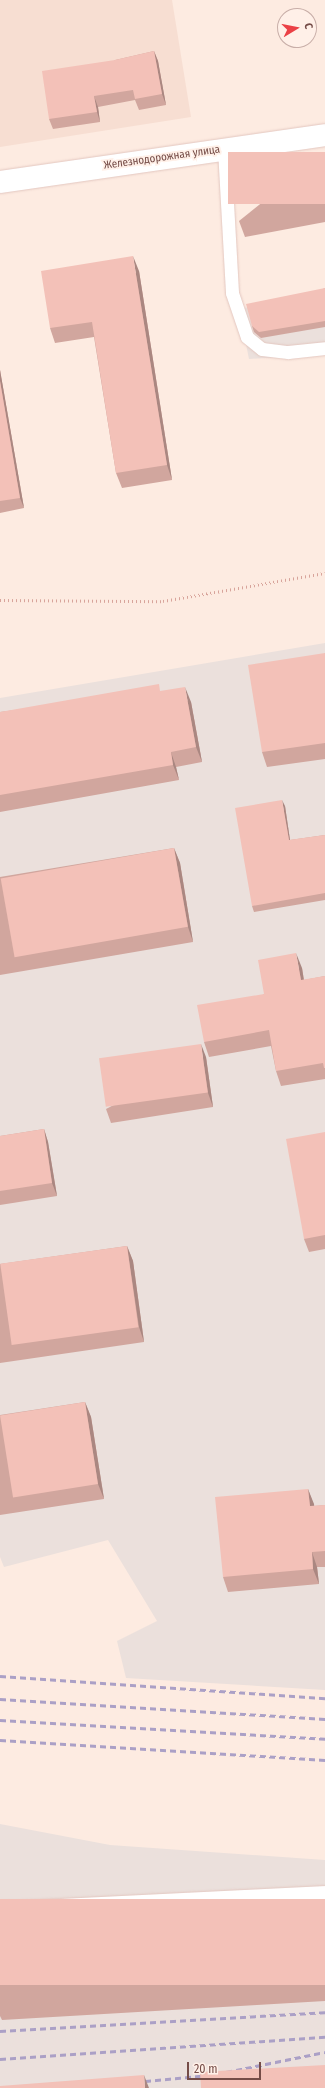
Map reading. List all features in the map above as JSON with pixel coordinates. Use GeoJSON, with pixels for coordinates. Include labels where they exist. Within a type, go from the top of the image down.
{"type":"FeatureCollection","features":[{"type":"Feature","properties":{"kind":"street","name":"Железнодорожная улица"},"geometry":{"type":"LineString","coordinates":[[0,182],[325,135]]}},
{"type":"Feature","properties":{"kind":"lane"},"geometry":{"type":"LineString","coordinates":[[224,149],[232,294],[247,337],[262,349],[288,352],[325,348]]}},
{"type":"Feature","properties":{"kind":"lane"},"geometry":{"type":"LineString","coordinates":[[0,1908],[325,1892]]}},
{"type":"Feature","properties":{"kind":"path"},"geometry":{"type":"LineString","coordinates":[[0,600],[163,601],[325,573]]}},
{"type":"Feature","properties":{"kind":"shaded area"},"geometry":{"type":"Polygon","coordinates":[[[0,0],[172,0],[191,117],[0,147],[0,0]]]}},
{"type":"Feature","properties":{"kind":"shaded area"},"geometry":{"type":"Polygon","coordinates":[[[325,293],[325,354],[249,359],[239,309],[325,293]]]}},
{"type":"Feature","properties":{"kind":"shaded area"},"geometry":{"type":"Polygon","coordinates":[[[325,643],[325,1690],[126,1678],[117,1641],[157,1621],[108,1540],[4,1567],[0,1557],[0,698],[325,643]]]}},
{"type":"Feature","properties":{"kind":"shaded area"},"geometry":{"type":"Polygon","coordinates":[[[0,1824],[110,1845],[325,1860],[325,2088],[0,2088],[0,1824]]]}},
{"type":"Feature","properties":{"kind":"building"},"geometry":{"type":"Polygon","coordinates":[[[154,51],[162,94],[135,99],[133,90],[94,96],[97,112],[49,119],[42,71],[115,60],[154,51]]]}},
{"type":"Feature","properties":{"kind":"building"},"geometry":{"type":"Polygon","coordinates":[[[228,152],[325,152],[325,204],[228,204],[228,152]]]}},
{"type":"Feature","properties":{"kind":"building"},"geometry":{"type":"Polygon","coordinates":[[[133,256],[167,465],[116,473],[92,322],[50,328],[41,271],[133,256]]]}},
{"type":"Feature","properties":{"kind":"building"},"geometry":{"type":"Polygon","coordinates":[[[325,288],[325,321],[259,332],[252,326],[246,304],[325,288]]]}},
{"type":"Feature","properties":{"kind":"building"},"geometry":{"type":"Polygon","coordinates":[[[0,381],[20,498],[0,501],[0,381]]]}},
{"type":"Feature","properties":{"kind":"building"},"geometry":{"type":"Polygon","coordinates":[[[325,653],[325,743],[262,752],[248,665],[325,653]]]}},
{"type":"Feature","properties":{"kind":"building"},"geometry":{"type":"Polygon","coordinates":[[[159,684],[160,691],[185,687],[196,747],[171,752],[173,765],[0,795],[0,712],[159,684]]]}},
{"type":"Feature","properties":{"kind":"building"},"geometry":{"type":"Polygon","coordinates":[[[282,800],[289,840],[325,835],[325,893],[252,906],[235,808],[282,800]]]}},
{"type":"Feature","properties":{"kind":"building"},"geometry":{"type":"Polygon","coordinates":[[[174,848],[188,927],[15,957],[1,879],[174,848]]]}},
{"type":"Feature","properties":{"kind":"building"},"geometry":{"type":"Polygon","coordinates":[[[296,953],[301,980],[325,976],[325,1068],[323,1063],[276,1071],[269,1030],[204,1042],[197,1005],[264,994],[258,960],[296,953]]]}},
{"type":"Feature","properties":{"kind":"building"},"geometry":{"type":"Polygon","coordinates":[[[201,1044],[208,1093],[106,1107],[99,1058],[201,1044]]]}},
{"type":"Feature","properties":{"kind":"building"},"geometry":{"type":"Polygon","coordinates":[[[44,1129],[52,1183],[0,1191],[0,1136],[44,1129]]]}},
{"type":"Feature","properties":{"kind":"building"},"geometry":{"type":"Polygon","coordinates":[[[325,1132],[325,1235],[304,1239],[286,1139],[325,1132]]]}},
{"type":"Feature","properties":{"kind":"building"},"geometry":{"type":"Polygon","coordinates":[[[127,1246],[138,1327],[12,1345],[0,1264],[127,1246]]]}},
{"type":"Feature","properties":{"kind":"building"},"geometry":{"type":"Polygon","coordinates":[[[85,1402],[98,1484],[13,1497],[0,1415],[85,1402]]]}},
{"type":"Feature","properties":{"kind":"building"},"geometry":{"type":"Polygon","coordinates":[[[308,1489],[310,1506],[325,1505],[325,1551],[312,1552],[313,1569],[223,1577],[215,1497],[308,1489]]]}},
{"type":"Feature","properties":{"kind":"building"},"geometry":{"type":"Polygon","coordinates":[[[0,1899],[325,1899],[325,1985],[0,1985],[0,1899]]]}},
{"type":"Feature","properties":{"kind":"building"},"geometry":{"type":"Polygon","coordinates":[[[325,2065],[325,2088],[201,2088],[200,2072],[325,2065]]]}},
{"type":"Feature","properties":{"kind":"building"},"geometry":{"type":"Polygon","coordinates":[[[144,2075],[145,2088],[0,2088],[0,2086],[144,2075]]]}},
{"type":"Feature","properties":{"kind":"railway"},"geometry":{"type":"LineString","coordinates":[[0,1676],[325,1698]]}},
{"type":"Feature","properties":{"kind":"railway"},"geometry":{"type":"LineString","coordinates":[[0,1699],[325,1719]]}},
{"type":"Feature","properties":{"kind":"railway"},"geometry":{"type":"LineString","coordinates":[[0,1720],[325,1739]]}},
{"type":"Feature","properties":{"kind":"railway"},"geometry":{"type":"LineString","coordinates":[[0,1740],[325,1760]]}},
{"type":"Feature","properties":{"kind":"railway"},"geometry":{"type":"LineString","coordinates":[[0,2031],[325,2012]]}},
{"type":"Feature","properties":{"kind":"railway"},"geometry":{"type":"LineString","coordinates":[[0,2059],[325,2037]]}},
{"type":"Feature","properties":{"kind":"railway"},"geometry":{"type":"LineString","coordinates":[[226,2072],[325,2052]]}},
{"type":"Feature","properties":{"kind":"railway"},"geometry":{"type":"LineString","coordinates":[[135,2082],[210,2075]]}}]}
